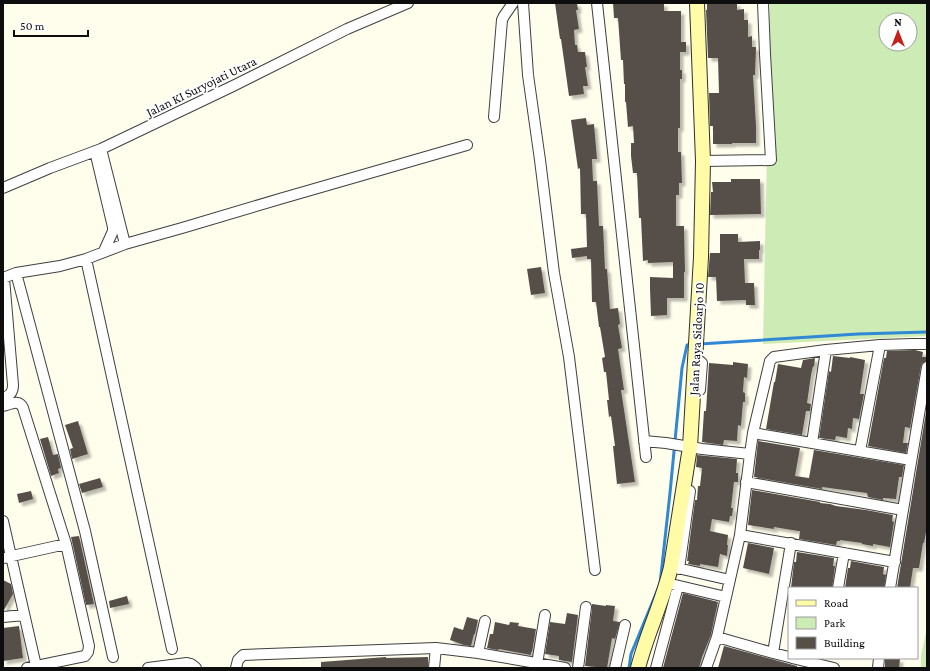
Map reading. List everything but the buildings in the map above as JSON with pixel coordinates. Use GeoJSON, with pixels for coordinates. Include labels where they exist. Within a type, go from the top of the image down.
{"type":"FeatureCollection","features":[{"type":"Feature","properties":{"kind":"street","name":"Jalan KI Suryojati Utara"},"geometry":{"type":"LineString","coordinates":[[3,188],[98,150],[233,86],[347,29],[408,3]]}},
{"type":"Feature","properties":{"kind":"street"},"geometry":{"type":"LineString","coordinates":[[494,117],[502,20],[513,3]]}},
{"type":"Feature","properties":{"kind":"street"},"geometry":{"type":"LineString","coordinates":[[523,3],[528,75],[554,273],[569,357],[595,570]]}},
{"type":"Feature","properties":{"kind":"street"},"geometry":{"type":"LineString","coordinates":[[597,3],[646,458]]}},
{"type":"Feature","properties":{"kind":"street","name":"Jalan Raya Sidoarjo 10"},"geometry":{"type":"LineString","coordinates":[[638,668],[644,648],[672,584],[689,447],[701,257],[703,161],[697,3]]}},
{"type":"Feature","properties":{"kind":"street"},"geometry":{"type":"LineString","coordinates":[[703,161],[771,160],[763,3]]}},
{"type":"Feature","properties":{"kind":"street"},"geometry":{"type":"LineString","coordinates":[[3,398],[11,394],[13,385],[3,278],[16,273],[60,266],[86,259],[125,244],[467,145]]}},
{"type":"Feature","properties":{"kind":"street"},"geometry":{"type":"LineString","coordinates":[[98,150],[125,244]]}},
{"type":"Feature","properties":{"kind":"street"},"geometry":{"type":"LineString","coordinates":[[98,150],[114,227],[104,251]]}},
{"type":"Feature","properties":{"kind":"street"},"geometry":{"type":"LineString","coordinates":[[86,259],[172,649]]}},
{"type":"Feature","properties":{"kind":"street"},"geometry":{"type":"LineString","coordinates":[[16,273],[85,531],[113,657]]}},
{"type":"Feature","properties":{"kind":"street"},"geometry":{"type":"LineString","coordinates":[[706,668],[717,637],[740,534],[753,433],[770,360],[774,357],[826,350],[880,345],[927,344]]}},
{"type":"Feature","properties":{"kind":"street"},"geometry":{"type":"LineString","coordinates":[[860,451],[880,345]]}},
{"type":"Feature","properties":{"kind":"street"},"geometry":{"type":"LineString","coordinates":[[812,443],[826,350]]}},
{"type":"Feature","properties":{"kind":"street"},"geometry":{"type":"LineString","coordinates":[[890,587],[927,367]]}},
{"type":"Feature","properties":{"kind":"street"},"geometry":{"type":"LineString","coordinates":[[3,406],[16,403],[22,405],[66,544],[89,649],[85,656],[31,667],[24,615],[7,557],[3,521]]}},
{"type":"Feature","properties":{"kind":"street"},"geometry":{"type":"LineString","coordinates":[[753,433],[911,460]]}},
{"type":"Feature","properties":{"kind":"street"},"geometry":{"type":"LineString","coordinates":[[644,441],[750,454]]}},
{"type":"Feature","properties":{"kind":"street"},"geometry":{"type":"LineString","coordinates":[[746,482],[903,510]]}},
{"type":"Feature","properties":{"kind":"street"},"geometry":{"type":"LineString","coordinates":[[740,534],[895,562]]}},
{"type":"Feature","properties":{"kind":"street"},"geometry":{"type":"LineString","coordinates":[[7,557],[66,544]]}},
{"type":"Feature","properties":{"kind":"street"},"geometry":{"type":"LineString","coordinates":[[773,654],[791,544]]}},
{"type":"Feature","properties":{"kind":"street"},"geometry":{"type":"LineString","coordinates":[[838,587],[844,553]]}},
{"type":"Feature","properties":{"kind":"street"},"geometry":{"type":"LineString","coordinates":[[675,568],[730,580]]}},
{"type":"Feature","properties":{"kind":"street"},"geometry":{"type":"LineString","coordinates":[[656,668],[672,584],[726,597]]}},
{"type":"Feature","properties":{"kind":"street"},"geometry":{"type":"LineString","coordinates":[[578,668],[586,608]]}},
{"type":"Feature","properties":{"kind":"street"},"geometry":{"type":"LineString","coordinates":[[3,617],[24,615]]}},
{"type":"Feature","properties":{"kind":"street"},"geometry":{"type":"LineString","coordinates":[[537,664],[545,616]]}},
{"type":"Feature","properties":{"kind":"street"},"geometry":{"type":"LineString","coordinates":[[478,653],[485,620]]}},
{"type":"Feature","properties":{"kind":"street"},"geometry":{"type":"LineString","coordinates":[[615,668],[625,625]]}},
{"type":"Feature","properties":{"kind":"street"},"geometry":{"type":"LineString","coordinates":[[717,637],[773,654],[788,657]]}},
{"type":"Feature","properties":{"kind":"street"},"geometry":{"type":"LineString","coordinates":[[236,668],[238,660],[244,655],[436,648],[478,653],[562,668]]}},
{"type":"Feature","properties":{"kind":"street"},"geometry":{"type":"LineString","coordinates":[[434,668],[436,648]]}},
{"type":"Feature","properties":{"kind":"street"},"geometry":{"type":"LineString","coordinates":[[798,659],[828,664]]}},
{"type":"Feature","properties":{"kind":"street"},"geometry":{"type":"LineString","coordinates":[[148,668],[187,663],[196,668]]}},
{"type":"Feature","properties":{"kind":"green space"},"geometry":{"type":"Polygon","coordinates":[[[770,3],[927,3],[927,336],[763,344],[770,3]]]}},
{"type":"Feature","properties":{"kind":"green space"},"geometry":{"type":"Polygon","coordinates":[[[927,628],[927,668],[921,668],[921,655],[927,628]]]}},
{"type":"Feature","properties":{"kind":"waterway"},"geometry":{"type":"LineString","coordinates":[[700,344],[858,334],[927,332]]}},
{"type":"Feature","properties":{"kind":"waterway"},"geometry":{"type":"LineString","coordinates":[[629,668],[631,654],[660,584],[682,368],[687,345],[692,344]]}}]}
